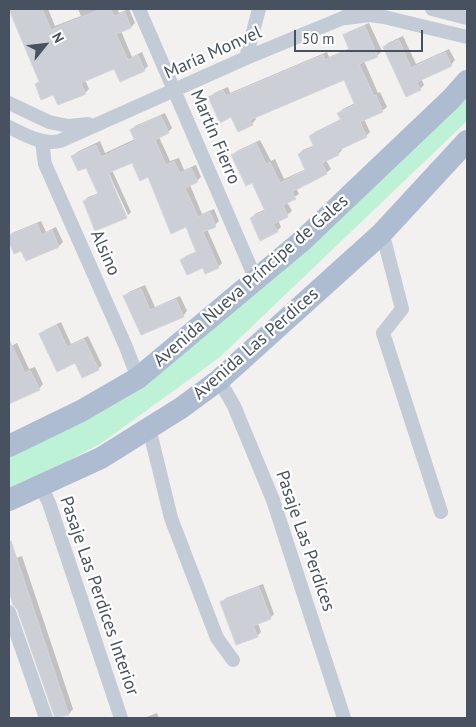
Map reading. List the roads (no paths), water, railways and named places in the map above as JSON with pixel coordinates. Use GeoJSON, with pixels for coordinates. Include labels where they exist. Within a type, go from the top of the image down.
{"type":"FeatureCollection","features":[{"type":"Feature","properties":{"kind":"main road","name":"Avenida Nueva Príncipe de Gales"},"geometry":{"type":"LineString","coordinates":[[9,446],[81,411],[138,378],[303,240],[451,99],[467,81]]}},
{"type":"Feature","properties":{"kind":"main road","name":"Avenida Las Perdices"},"geometry":{"type":"LineString","coordinates":[[9,500],[100,458],[181,408],[219,380],[380,234],[467,141]]}},
{"type":"Feature","properties":{"kind":"street","name":"Martín Fierro"},"geometry":{"type":"LineString","coordinates":[[139,9],[256,280]]}},
{"type":"Feature","properties":{"kind":"street"},"geometry":{"type":"LineString","coordinates":[[246,58],[259,9]]}},
{"type":"Feature","properties":{"kind":"street","name":"María Monvel"},"geometry":{"type":"LineString","coordinates":[[42,142],[60,141],[246,58],[343,18],[358,9]]}},
{"type":"Feature","properties":{"kind":"street"},"geometry":{"type":"LineString","coordinates":[[432,9],[467,18]]}},
{"type":"Feature","properties":{"kind":"street","name":"María Monvel"},"geometry":{"type":"LineString","coordinates":[[343,18],[370,15],[384,17],[467,37]]}},
{"type":"Feature","properties":{"kind":"street","name":"María Monvel"},"geometry":{"type":"LineString","coordinates":[[9,103],[50,122],[68,126],[98,124]]}},
{"type":"Feature","properties":{"kind":"street"},"geometry":{"type":"LineString","coordinates":[[9,127],[42,142]]}},
{"type":"Feature","properties":{"kind":"street","name":"Alsino"},"geometry":{"type":"LineString","coordinates":[[42,142],[46,164],[126,346],[138,378]]}},
{"type":"Feature","properties":{"kind":"street"},"geometry":{"type":"LineString","coordinates":[[380,234],[385,243],[402,309],[383,333],[441,512]]}},
{"type":"Feature","properties":{"kind":"street","name":"Pasaje Las Perdices"},"geometry":{"type":"LineString","coordinates":[[219,380],[234,406],[273,500],[344,718]]}},
{"type":"Feature","properties":{"kind":"street"},"geometry":{"type":"LineString","coordinates":[[149,428],[171,518],[217,638],[233,660]]}},
{"type":"Feature","properties":{"kind":"street","name":"Pasaje Las Perdices Interior"},"geometry":{"type":"LineString","coordinates":[[41,486],[121,718]]}},
{"type":"Feature","properties":{"kind":"street"},"geometry":{"type":"LineString","coordinates":[[9,612],[46,718]]}}]}
